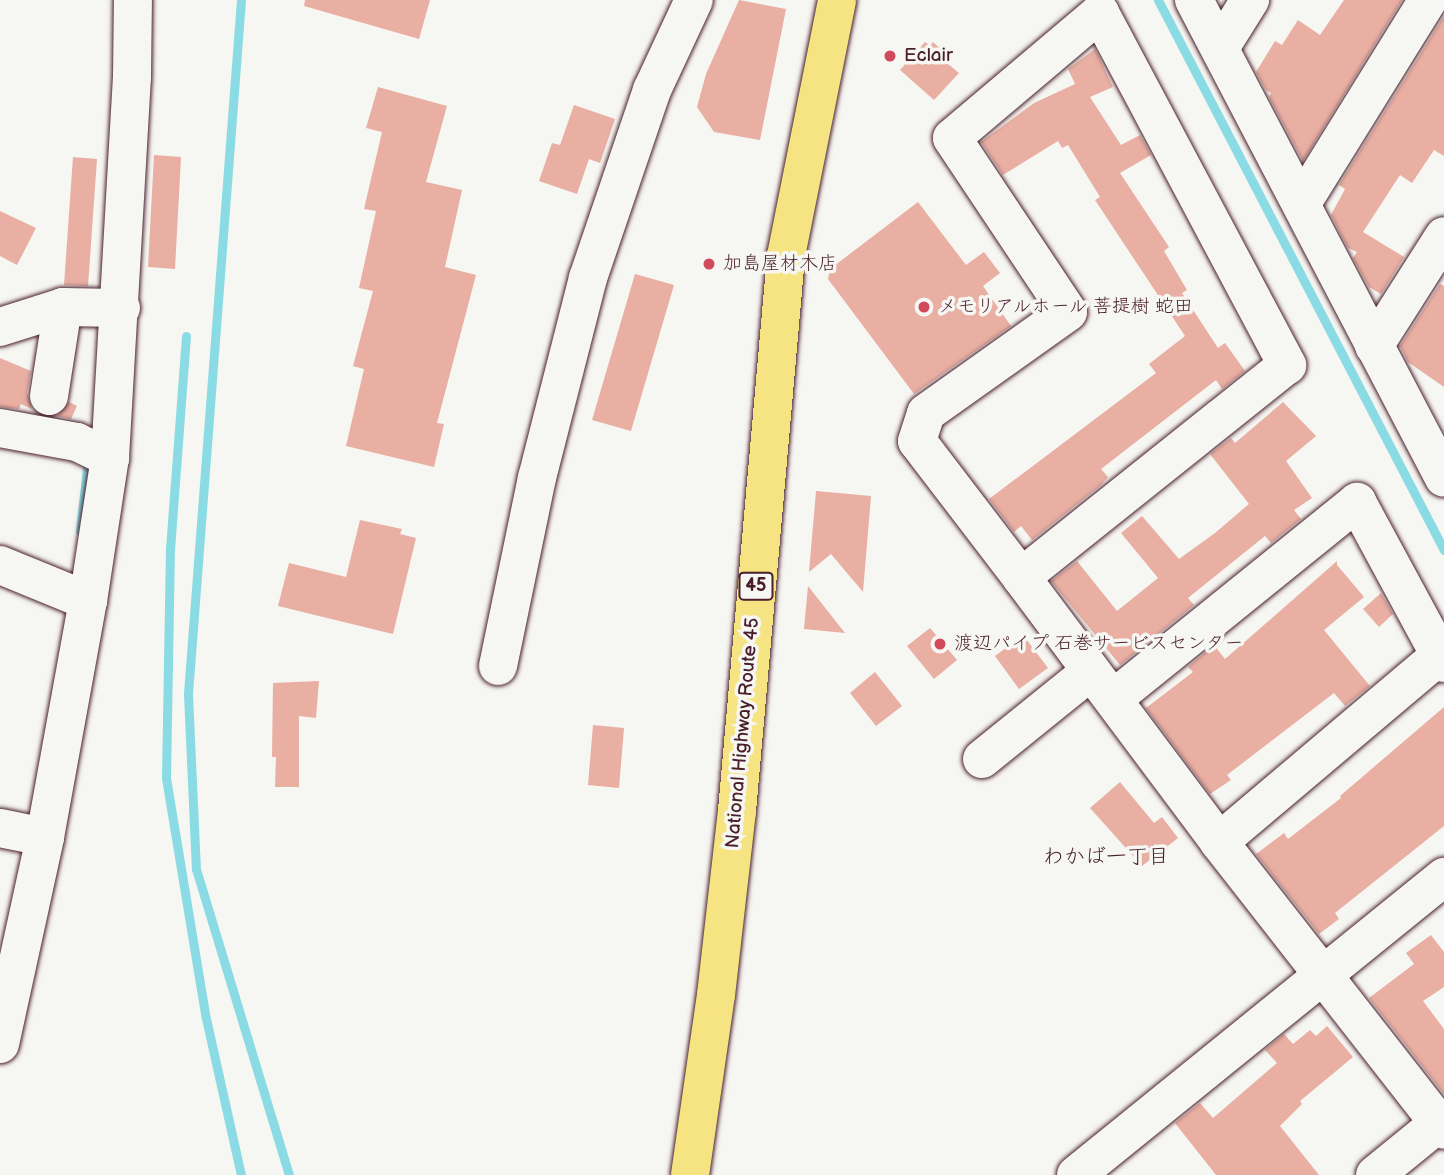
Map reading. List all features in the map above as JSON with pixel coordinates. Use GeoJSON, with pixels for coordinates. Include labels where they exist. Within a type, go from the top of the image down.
{"type":"FeatureCollection","features":[{"type":"Feature","properties":{"kind":"highway","name":"National Highway Route 45"},"geometry":{"type":"LineString","coordinates":[[690,1175],[716,995],[737,811],[786,256],[837,0]]}},
{"type":"Feature","properties":{"kind":"street"},"geometry":{"type":"LineString","coordinates":[[0,1044],[25,833],[77,597],[93,450],[121,308],[133,0]]}},
{"type":"Feature","properties":{"kind":"street"},"geometry":{"type":"LineString","coordinates":[[498,666],[537,478],[588,278],[652,90],[694,0]]}},
{"type":"Feature","properties":{"kind":"street"},"geometry":{"type":"LineString","coordinates":[[1194,0],[1444,478]]}},
{"type":"Feature","properties":{"kind":"street"},"geometry":{"type":"LineString","coordinates":[[1220,48],[1250,0]]}},
{"type":"Feature","properties":{"kind":"street"},"geometry":{"type":"LineString","coordinates":[[1302,203],[1428,0]]}},
{"type":"Feature","properties":{"kind":"street"},"geometry":{"type":"LineString","coordinates":[[1021,577],[1287,365],[1100,13],[952,138],[1068,312],[926,413],[917,441],[1219,842],[1442,1124],[1375,1175]]}},
{"type":"Feature","properties":{"kind":"street"},"geometry":{"type":"LineString","coordinates":[[1374,346],[1444,236]]}},
{"type":"Feature","properties":{"kind":"street"},"geometry":{"type":"LineString","coordinates":[[0,327],[63,307],[121,308]]}},
{"type":"Feature","properties":{"kind":"street"},"geometry":{"type":"LineString","coordinates":[[49,396],[63,307]]}},
{"type":"Feature","properties":{"kind":"street"},"geometry":{"type":"LineString","coordinates":[[0,428],[93,450]]}},
{"type":"Feature","properties":{"kind":"street"},"geometry":{"type":"LineString","coordinates":[[982,758],[1102,685],[1357,502],[1442,659],[1219,842]]}},
{"type":"Feature","properties":{"kind":"street"},"geometry":{"type":"LineString","coordinates":[[0,565],[77,597]]}},
{"type":"Feature","properties":{"kind":"street"},"geometry":{"type":"LineString","coordinates":[[1076,1175],[1444,877]]}},
{"type":"Feature","properties":{"kind":"building"},"geometry":{"type":"Polygon","coordinates":[[[305,0],[430,0],[419,39],[304,6],[305,0]]]}},
{"type":"Feature","properties":{"kind":"building"},"geometry":{"type":"Polygon","coordinates":[[[739,0],[786,9],[760,140],[714,132],[697,107],[706,74],[739,0]]]}},
{"type":"Feature","properties":{"kind":"building"},"geometry":{"type":"Polygon","coordinates":[[[1344,0],[1402,0],[1303,161],[1269,97],[1271,93],[1266,90],[1256,72],[1275,41],[1282,45],[1298,20],[1320,35],[1344,0]]]}},
{"type":"Feature","properties":{"kind":"building"},"geometry":{"type":"Polygon","coordinates":[[[1444,16],[1444,156],[1434,150],[1412,183],[1400,175],[1363,232],[1404,257],[1381,294],[1369,287],[1353,258],[1357,252],[1348,248],[1331,215],[1345,189],[1339,185],[1444,16]]]}},
{"type":"Feature","properties":{"kind":"building"},"geometry":{"type":"Polygon","coordinates":[[[925,42],[930,46],[933,42],[951,59],[947,63],[959,73],[934,100],[900,70],[925,42]]]}},
{"type":"Feature","properties":{"kind":"building"},"geometry":{"type":"Polygon","coordinates":[[[1095,49],[1113,87],[1090,97],[1121,145],[1140,135],[1151,155],[1120,173],[1169,247],[1164,251],[1187,290],[1182,293],[1218,348],[1225,343],[1245,371],[1222,389],[1216,380],[1101,469],[1108,477],[1101,485],[1032,540],[1021,526],[1014,532],[989,499],[1156,373],[1149,364],[1185,336],[1095,200],[1100,197],[1068,145],[1062,148],[1058,141],[1003,175],[981,142],[1034,103],[1075,84],[1068,69],[1095,49]]]}},
{"type":"Feature","properties":{"kind":"building"},"geometry":{"type":"Polygon","coordinates":[[[378,87],[447,106],[426,182],[462,190],[445,267],[476,275],[437,423],[444,424],[434,467],[346,446],[364,369],[353,366],[373,291],[359,288],[376,211],[364,209],[382,132],[366,128],[378,87]]]}},
{"type":"Feature","properties":{"kind":"building"},"geometry":{"type":"Polygon","coordinates":[[[574,105],[615,119],[600,163],[589,159],[577,194],[539,181],[552,143],[560,145],[574,105]]]}},
{"type":"Feature","properties":{"kind":"building"},"geometry":{"type":"Polygon","coordinates":[[[154,155],[181,157],[175,269],[148,267],[154,155]]]}},
{"type":"Feature","properties":{"kind":"building"},"geometry":{"type":"Polygon","coordinates":[[[73,157],[97,159],[88,286],[64,285],[73,157]]]}},
{"type":"Feature","properties":{"kind":"building","name":"メモリアルホール 菩提樹 蛇田"},"geometry":{"type":"Polygon","coordinates":[[[918,202],[966,265],[984,252],[1000,273],[983,286],[1011,326],[914,394],[828,279],[830,269],[918,202]]]}},
{"type":"Feature","properties":{"kind":"building"},"geometry":{"type":"Polygon","coordinates":[[[0,211],[36,228],[17,265],[0,256],[0,211]]]}},
{"type":"Feature","properties":{"kind":"building"},"geometry":{"type":"Polygon","coordinates":[[[635,274],[674,285],[631,431],[592,420],[635,274]]]}},
{"type":"Feature","properties":{"kind":"building"},"geometry":{"type":"Polygon","coordinates":[[[1440,284],[1444,286],[1444,387],[1408,362],[1400,346],[1440,284]]]}},
{"type":"Feature","properties":{"kind":"building"},"geometry":{"type":"Polygon","coordinates":[[[0,358],[31,371],[27,393],[32,409],[21,404],[19,409],[0,407],[0,358]]]}},
{"type":"Feature","properties":{"kind":"building"},"geometry":{"type":"Polygon","coordinates":[[[69,402],[77,406],[71,419],[57,416],[69,402]]]}},
{"type":"Feature","properties":{"kind":"building"},"geometry":{"type":"Polygon","coordinates":[[[1283,402],[1316,436],[1286,461],[1312,498],[1294,510],[1301,519],[1271,543],[1265,536],[1188,598],[1194,605],[1120,665],[1051,581],[1077,561],[1117,611],[1158,578],[1121,533],[1142,516],[1179,559],[1215,533],[1249,504],[1210,454],[1231,438],[1235,443],[1283,402]]]}},
{"type":"Feature","properties":{"kind":"building"},"geometry":{"type":"Polygon","coordinates":[[[816,491],[871,496],[863,592],[831,554],[809,572],[816,491]]]}},
{"type":"Feature","properties":{"kind":"building"},"geometry":{"type":"Polygon","coordinates":[[[360,520],[402,529],[400,534],[416,538],[393,634],[278,606],[289,563],[346,577],[360,520]]]}},
{"type":"Feature","properties":{"kind":"building"},"geometry":{"type":"Polygon","coordinates":[[[1337,561],[1337,565],[1364,597],[1324,630],[1370,686],[1345,706],[1334,693],[1227,775],[1231,780],[1210,794],[1146,708],[1193,672],[1188,667],[1214,645],[1225,659],[1337,561]]]}},
{"type":"Feature","properties":{"kind":"building"},"geometry":{"type":"Polygon","coordinates":[[[808,586],[845,633],[804,629],[808,586]]]}},
{"type":"Feature","properties":{"kind":"building"},"geometry":{"type":"Polygon","coordinates":[[[1381,593],[1393,614],[1379,627],[1363,609],[1381,593]]]}},
{"type":"Feature","properties":{"kind":"building"},"geometry":{"type":"Polygon","coordinates":[[[930,628],[957,660],[934,679],[907,646],[930,628]]]}},
{"type":"Feature","properties":{"kind":"building"},"geometry":{"type":"Polygon","coordinates":[[[1023,635],[1048,668],[1019,689],[995,656],[1023,635]]]}},
{"type":"Feature","properties":{"kind":"building"},"geometry":{"type":"Polygon","coordinates":[[[875,672],[902,706],[876,726],[850,693],[875,672]]]}},
{"type":"Feature","properties":{"kind":"building"},"geometry":{"type":"Polygon","coordinates":[[[319,681],[316,718],[299,716],[299,787],[275,787],[276,757],[272,757],[273,683],[319,681]]]}},
{"type":"Feature","properties":{"kind":"building"},"geometry":{"type":"Polygon","coordinates":[[[1444,707],[1444,826],[1335,913],[1339,919],[1319,934],[1256,854],[1284,833],[1288,839],[1341,798],[1340,796],[1444,707]]]}},
{"type":"Feature","properties":{"kind":"building"},"geometry":{"type":"Polygon","coordinates":[[[593,725],[624,728],[619,788],[588,785],[593,725]]]}},
{"type":"Feature","properties":{"kind":"building"},"geometry":{"type":"Polygon","coordinates":[[[1120,782],[1154,823],[1162,817],[1178,838],[1142,866],[1090,808],[1120,782]]]}},
{"type":"Feature","properties":{"kind":"building"},"geometry":{"type":"Polygon","coordinates":[[[1431,935],[1444,952],[1444,987],[1423,1001],[1444,1029],[1444,1094],[1369,998],[1414,964],[1406,953],[1431,935]]]}},
{"type":"Feature","properties":{"kind":"building"},"geometry":{"type":"Polygon","coordinates":[[[1327,1026],[1353,1057],[1300,1101],[1302,1104],[1280,1126],[1319,1175],[1216,1175],[1175,1123],[1200,1103],[1213,1118],[1277,1063],[1265,1050],[1284,1034],[1293,1044],[1310,1030],[1316,1036],[1327,1026]]]}},
{"type":"Feature","properties":{"kind":"waterway"},"geometry":{"type":"LineString","coordinates":[[241,0],[188,694],[196,869],[289,1175]]}},
{"type":"Feature","properties":{"kind":"waterway"},"geometry":{"type":"LineString","coordinates":[[1158,0],[1444,550]]}},
{"type":"Feature","properties":{"kind":"waterway"},"geometry":{"type":"LineString","coordinates":[[186,336],[170,548],[166,778],[205,1014],[241,1175]]}},
{"type":"Feature","properties":{"kind":"waterway"},"geometry":{"type":"LineString","coordinates":[[80,531],[88,458]]}},
{"type":"Feature","properties":{"kind":"place","name":"Eclair"},"geometry":{"type":"Point","coordinates":[890,56]}},
{"type":"Feature","properties":{"kind":"place","name":"加島屋材木店"},"geometry":{"type":"Point","coordinates":[709,264]}},
{"type":"Feature","properties":{"kind":"place","name":"メモリアルホール 菩提樹 蛇田"},"geometry":{"type":"Point","coordinates":[924,307]}},
{"type":"Feature","properties":{"kind":"place","name":"渡辺パイプ 石巻サービスセンター"},"geometry":{"type":"Point","coordinates":[940,644]}},
{"type":"Feature","properties":{"kind":"district","name":"わかば一丁目"},"geometry":{"type":"Point","coordinates":[1106,857]}}]}
